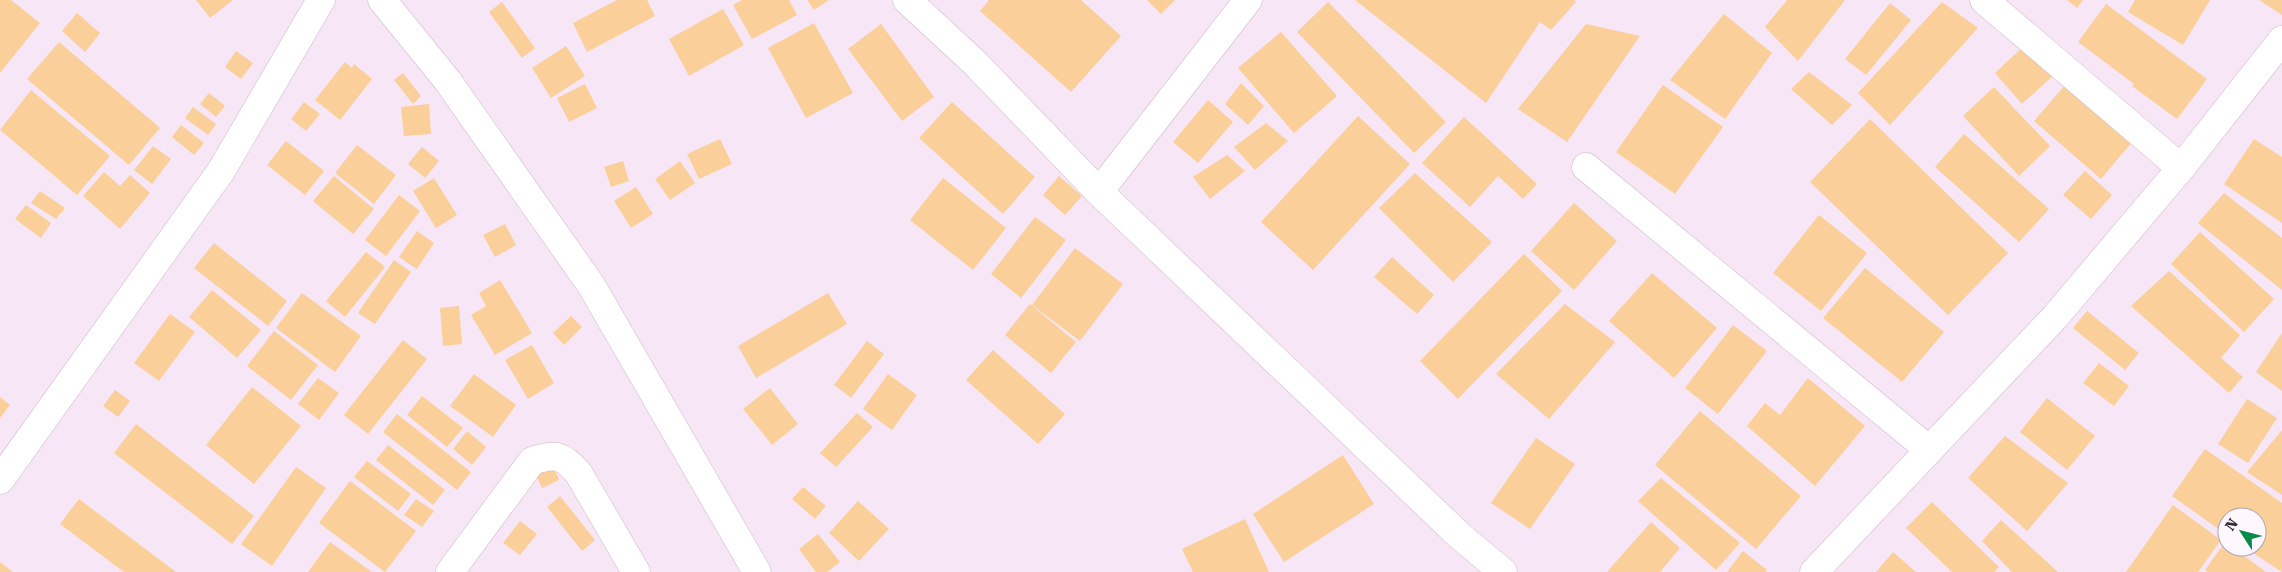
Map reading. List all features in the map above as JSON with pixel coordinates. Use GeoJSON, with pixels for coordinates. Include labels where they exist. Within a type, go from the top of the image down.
{"type":"FeatureCollection","features":[{"type":"Feature","properties":{"kind":"street"},"geometry":{"type":"LineString","coordinates":[[0,480],[221,171],[321,0]]}},
{"type":"Feature","properties":{"kind":"street"},"geometry":{"type":"LineString","coordinates":[[382,0],[447,80],[591,285],[757,572]]}},
{"type":"Feature","properties":{"kind":"street"},"geometry":{"type":"LineString","coordinates":[[907,0],[975,63],[1099,192],[1460,536],[1503,572]]}},
{"type":"Feature","properties":{"kind":"street"},"geometry":{"type":"LineString","coordinates":[[1099,192],[1248,0]]}},
{"type":"Feature","properties":{"kind":"street"},"geometry":{"type":"LineString","coordinates":[[1984,0],[2180,168]]}},
{"type":"Feature","properties":{"kind":"street"},"geometry":{"type":"LineString","coordinates":[[1814,572],[1928,449],[2055,317],[2180,168],[2282,40]]}},
{"type":"Feature","properties":{"kind":"street"},"geometry":{"type":"LineString","coordinates":[[1586,167],[1928,449]]}},
{"type":"Feature","properties":{"kind":"street"},"geometry":{"type":"LineString","coordinates":[[450,572],[532,461],[549,455],[568,461],[579,474],[636,572]]}},
{"type":"Feature","properties":{"kind":"building"},"geometry":{"type":"Polygon","coordinates":[[[0,0],[11,0],[40,23],[0,73],[0,0]]]}},
{"type":"Feature","properties":{"kind":"building"},"geometry":{"type":"Polygon","coordinates":[[[196,0],[233,0],[210,18],[196,0]]]}},
{"type":"Feature","properties":{"kind":"building"},"geometry":{"type":"Polygon","coordinates":[[[617,0],[647,0],[655,16],[587,52],[573,23],[617,0]]]}},
{"type":"Feature","properties":{"kind":"building"},"geometry":{"type":"Polygon","coordinates":[[[742,0],[789,0],[797,15],[752,39],[733,5],[742,0]]]}},
{"type":"Feature","properties":{"kind":"building"},"geometry":{"type":"Polygon","coordinates":[[[807,0],[829,0],[814,10],[807,0]]]}},
{"type":"Feature","properties":{"kind":"building"},"geometry":{"type":"Polygon","coordinates":[[[989,0],[1081,0],[1121,36],[1071,92],[980,11],[989,0]]]}},
{"type":"Feature","properties":{"kind":"building"},"geometry":{"type":"Polygon","coordinates":[[[1147,0],[1175,0],[1161,14],[1147,0]]]}},
{"type":"Feature","properties":{"kind":"building"},"geometry":{"type":"Polygon","coordinates":[[[1355,0],[1574,0],[1576,2],[1551,30],[1540,22],[1486,103],[1355,0]]]}},
{"type":"Feature","properties":{"kind":"building"},"geometry":{"type":"Polygon","coordinates":[[[1787,0],[1845,0],[1798,61],[1765,27],[1787,0]]]}},
{"type":"Feature","properties":{"kind":"building"},"geometry":{"type":"Polygon","coordinates":[[[2067,0],[2083,0],[2077,8],[2067,0]]]}},
{"type":"Feature","properties":{"kind":"building"},"geometry":{"type":"Polygon","coordinates":[[[2135,0],[2210,0],[2183,45],[2128,12],[2135,0]]]}},
{"type":"Feature","properties":{"kind":"building"},"geometry":{"type":"Polygon","coordinates":[[[2259,0],[2282,0],[2282,15],[2259,0]]]}},
{"type":"Feature","properties":{"kind":"building"},"geometry":{"type":"Polygon","coordinates":[[[502,2],[535,48],[522,58],[489,12],[502,2]]]}},
{"type":"Feature","properties":{"kind":"building"},"geometry":{"type":"Polygon","coordinates":[[[1328,2],[1446,122],[1414,153],[1297,32],[1328,2]]]}},
{"type":"Feature","properties":{"kind":"building"},"geometry":{"type":"Polygon","coordinates":[[[1942,2],[1978,28],[1890,125],[1858,93],[1942,2]]]}},
{"type":"Feature","properties":{"kind":"building"},"geometry":{"type":"Polygon","coordinates":[[[1890,3],[1911,20],[1866,75],[1845,59],[1890,3]]]}},
{"type":"Feature","properties":{"kind":"building"},"geometry":{"type":"Polygon","coordinates":[[[2106,4],[2207,79],[2177,119],[2132,86],[2134,84],[2078,42],[2106,4]]]}},
{"type":"Feature","properties":{"kind":"building"},"geometry":{"type":"Polygon","coordinates":[[[723,9],[744,45],[689,76],[669,39],[723,9]]]}},
{"type":"Feature","properties":{"kind":"building"},"geometry":{"type":"Polygon","coordinates":[[[77,13],[100,33],[85,52],[62,31],[77,13]]]}},
{"type":"Feature","properties":{"kind":"building"},"geometry":{"type":"Polygon","coordinates":[[[1724,14],[1772,53],[1725,119],[1670,80],[1724,14]]]}},
{"type":"Feature","properties":{"kind":"building"},"geometry":{"type":"Polygon","coordinates":[[[814,23],[853,93],[806,118],[768,48],[814,23]]]}},
{"type":"Feature","properties":{"kind":"building"},"geometry":{"type":"Polygon","coordinates":[[[881,24],[934,97],[902,121],[848,49],[881,24]]]}},
{"type":"Feature","properties":{"kind":"building"},"geometry":{"type":"Polygon","coordinates":[[[1586,24],[1640,36],[1567,142],[1518,109],[1586,24]]]}},
{"type":"Feature","properties":{"kind":"building"},"geometry":{"type":"Polygon","coordinates":[[[1281,32],[1337,96],[1294,133],[1238,68],[1281,32]]]}},
{"type":"Feature","properties":{"kind":"building"},"geometry":{"type":"Polygon","coordinates":[[[59,42],[160,128],[129,165],[27,79],[59,42]]]}},
{"type":"Feature","properties":{"kind":"building"},"geometry":{"type":"Polygon","coordinates":[[[2027,43],[2055,74],[2022,104],[1995,73],[2027,43]]]}},
{"type":"Feature","properties":{"kind":"building"},"geometry":{"type":"Polygon","coordinates":[[[566,46],[585,76],[551,98],[532,68],[566,46]]]}},
{"type":"Feature","properties":{"kind":"building"},"geometry":{"type":"Polygon","coordinates":[[[236,51],[253,63],[241,79],[225,67],[236,51]]]}},
{"type":"Feature","properties":{"kind":"building"},"geometry":{"type":"Polygon","coordinates":[[[345,62],[352,68],[354,64],[372,79],[340,120],[315,100],[345,62]]]}},
{"type":"Feature","properties":{"kind":"building"},"geometry":{"type":"Polygon","coordinates":[[[1809,72],[1852,105],[1832,125],[1791,89],[1809,72]]]}},
{"type":"Feature","properties":{"kind":"building"},"geometry":{"type":"Polygon","coordinates":[[[403,73],[421,96],[413,104],[394,80],[403,73]]]}},
{"type":"Feature","properties":{"kind":"building"},"geometry":{"type":"Polygon","coordinates":[[[1241,83],[1264,106],[1248,125],[1225,104],[1241,83]]]}},
{"type":"Feature","properties":{"kind":"building"},"geometry":{"type":"Polygon","coordinates":[[[585,84],[597,108],[569,122],[557,98],[585,84]]]}},
{"type":"Feature","properties":{"kind":"building"},"geometry":{"type":"Polygon","coordinates":[[[2066,84],[2133,141],[2101,179],[2034,121],[2066,84]]]}},
{"type":"Feature","properties":{"kind":"building"},"geometry":{"type":"Polygon","coordinates":[[[1663,85],[1723,127],[1675,194],[1616,152],[1663,85]]]}},
{"type":"Feature","properties":{"kind":"building"},"geometry":{"type":"Polygon","coordinates":[[[1994,87],[2050,146],[2019,176],[1963,116],[1994,87]]]}},
{"type":"Feature","properties":{"kind":"building"},"geometry":{"type":"Polygon","coordinates":[[[31,90],[110,156],[77,195],[0,130],[31,90]]]}},
{"type":"Feature","properties":{"kind":"building"},"geometry":{"type":"Polygon","coordinates":[[[209,93],[225,106],[216,117],[200,104],[209,93]]]}},
{"type":"Feature","properties":{"kind":"building"},"geometry":{"type":"Polygon","coordinates":[[[1208,100],[1233,122],[1198,163],[1173,142],[1208,100]]]}},
{"type":"Feature","properties":{"kind":"building"},"geometry":{"type":"Polygon","coordinates":[[[304,102],[320,114],[306,131],[291,119],[304,102]]]}},
{"type":"Feature","properties":{"kind":"building"},"geometry":{"type":"Polygon","coordinates":[[[952,102],[1035,177],[1003,214],[919,138],[952,102]]]}},
{"type":"Feature","properties":{"kind":"building"},"geometry":{"type":"Polygon","coordinates":[[[429,104],[431,134],[404,136],[401,107],[429,104]]]}},
{"type":"Feature","properties":{"kind":"building"},"geometry":{"type":"Polygon","coordinates":[[[193,107],[216,124],[208,135],[185,118],[193,107]]]}},
{"type":"Feature","properties":{"kind":"building"},"geometry":{"type":"Polygon","coordinates":[[[1358,116],[1410,164],[1313,270],[1261,222],[1358,116]]]}},
{"type":"Feature","properties":{"kind":"building"},"geometry":{"type":"Polygon","coordinates":[[[1464,117],[1537,184],[1523,199],[1498,176],[1470,207],[1422,163],[1464,117]]]}},
{"type":"Feature","properties":{"kind":"building"},"geometry":{"type":"Polygon","coordinates":[[[1870,119],[2008,253],[1948,315],[1810,182],[1870,119]]]}},
{"type":"Feature","properties":{"kind":"building"},"geometry":{"type":"Polygon","coordinates":[[[1266,123],[1288,141],[1255,170],[1234,147],[1266,123]]]}},
{"type":"Feature","properties":{"kind":"building"},"geometry":{"type":"Polygon","coordinates":[[[181,125],[204,143],[194,155],[172,137],[181,125]]]}},
{"type":"Feature","properties":{"kind":"building"},"geometry":{"type":"Polygon","coordinates":[[[1964,134],[2049,209],[2019,242],[1935,167],[1964,134]]]}},
{"type":"Feature","properties":{"kind":"building"},"geometry":{"type":"Polygon","coordinates":[[[720,139],[732,164],[699,179],[687,154],[720,139]]]}},
{"type":"Feature","properties":{"kind":"building"},"geometry":{"type":"Polygon","coordinates":[[[2254,139],[2282,157],[2282,223],[2224,184],[2254,139]]]}},
{"type":"Feature","properties":{"kind":"building"},"geometry":{"type":"Polygon","coordinates":[[[286,141],[324,171],[305,195],[267,165],[286,141]]]}},
{"type":"Feature","properties":{"kind":"building"},"geometry":{"type":"Polygon","coordinates":[[[357,145],[396,175],[374,204],[335,173],[357,145]]]}},
{"type":"Feature","properties":{"kind":"building"},"geometry":{"type":"Polygon","coordinates":[[[153,146],[171,159],[152,184],[134,170],[153,146]]]}},
{"type":"Feature","properties":{"kind":"building"},"geometry":{"type":"Polygon","coordinates":[[[422,147],[439,161],[425,178],[408,164],[422,147]]]}},
{"type":"Feature","properties":{"kind":"building"},"geometry":{"type":"Polygon","coordinates":[[[1227,155],[1245,171],[1210,199],[1193,177],[1227,155]]]}},
{"type":"Feature","properties":{"kind":"building"},"geometry":{"type":"Polygon","coordinates":[[[623,161],[629,181],[611,187],[604,167],[623,161]]]}},
{"type":"Feature","properties":{"kind":"building"},"geometry":{"type":"Polygon","coordinates":[[[680,161],[695,183],[670,200],[655,179],[680,161]]]}},
{"type":"Feature","properties":{"kind":"building"},"geometry":{"type":"Polygon","coordinates":[[[2085,171],[2112,195],[2091,219],[2063,195],[2085,171]]]}},
{"type":"Feature","properties":{"kind":"building"},"geometry":{"type":"Polygon","coordinates":[[[104,172],[120,186],[130,175],[150,193],[120,229],[83,196],[104,172]]]}},
{"type":"Feature","properties":{"kind":"building"},"geometry":{"type":"Polygon","coordinates":[[[1415,173],[1492,242],[1453,282],[1379,208],[1415,173]]]}},
{"type":"Feature","properties":{"kind":"building"},"geometry":{"type":"Polygon","coordinates":[[[334,176],[374,209],[353,234],[313,201],[334,176]]]}},
{"type":"Feature","properties":{"kind":"building"},"geometry":{"type":"Polygon","coordinates":[[[1059,176],[1082,196],[1065,215],[1043,195],[1059,176]]]}},
{"type":"Feature","properties":{"kind":"building"},"geometry":{"type":"Polygon","coordinates":[[[434,178],[457,215],[436,228],[413,191],[434,178]]]}},
{"type":"Feature","properties":{"kind":"building"},"geometry":{"type":"Polygon","coordinates":[[[943,178],[1006,228],[973,270],[910,220],[943,178]]]}},
{"type":"Feature","properties":{"kind":"building"},"geometry":{"type":"Polygon","coordinates":[[[636,187],[653,214],[631,228],[614,201],[636,187]]]}},
{"type":"Feature","properties":{"kind":"building"},"geometry":{"type":"Polygon","coordinates":[[[40,191],[65,208],[56,219],[31,203],[40,191]]]}},
{"type":"Feature","properties":{"kind":"building"},"geometry":{"type":"Polygon","coordinates":[[[2224,193],[2282,238],[2282,290],[2198,223],[2224,193]]]}},
{"type":"Feature","properties":{"kind":"building"},"geometry":{"type":"Polygon","coordinates":[[[399,195],[420,211],[386,256],[365,240],[399,195]]]}},
{"type":"Feature","properties":{"kind":"building"},"geometry":{"type":"Polygon","coordinates":[[[1574,203],[1617,241],[1574,290],[1531,251],[1574,203]]]}},
{"type":"Feature","properties":{"kind":"building"},"geometry":{"type":"Polygon","coordinates":[[[26,205],[51,223],[41,238],[15,219],[26,205]]]}},
{"type":"Feature","properties":{"kind":"building"},"geometry":{"type":"Polygon","coordinates":[[[1819,215],[1867,253],[1821,311],[1773,273],[1819,215]]]}},
{"type":"Feature","properties":{"kind":"building"},"geometry":{"type":"Polygon","coordinates":[[[1035,217],[1066,240],[1021,298],[991,274],[1035,217]]]}},
{"type":"Feature","properties":{"kind":"building"},"geometry":{"type":"Polygon","coordinates":[[[505,224],[516,245],[495,257],[483,235],[505,224]]]}},
{"type":"Feature","properties":{"kind":"building"},"geometry":{"type":"Polygon","coordinates":[[[417,231],[434,243],[417,269],[399,257],[417,231]]]}},
{"type":"Feature","properties":{"kind":"building"},"geometry":{"type":"Polygon","coordinates":[[[2200,232],[2274,299],[2244,332],[2171,264],[2200,232]]]}},
{"type":"Feature","properties":{"kind":"building"},"geometry":{"type":"Polygon","coordinates":[[[214,243],[287,301],[268,326],[194,268],[214,243]]]}},
{"type":"Feature","properties":{"kind":"building"},"geometry":{"type":"Polygon","coordinates":[[[1075,248],[1123,284],[1080,341],[1032,305],[1075,248]]]}},
{"type":"Feature","properties":{"kind":"building"},"geometry":{"type":"Polygon","coordinates":[[[366,252],[385,267],[345,317],[326,301],[366,252]]]}},
{"type":"Feature","properties":{"kind":"building"},"geometry":{"type":"Polygon","coordinates":[[[1524,254],[1562,291],[1458,399],[1420,361],[1524,254]]]}},
{"type":"Feature","properties":{"kind":"building"},"geometry":{"type":"Polygon","coordinates":[[[1392,257],[1434,295],[1417,314],[1374,277],[1392,257]]]}},
{"type":"Feature","properties":{"kind":"building"},"geometry":{"type":"Polygon","coordinates":[[[394,260],[411,272],[375,324],[358,313],[394,260]]]}},
{"type":"Feature","properties":{"kind":"building"},"geometry":{"type":"Polygon","coordinates":[[[1865,268],[1944,332],[1902,382],[1823,318],[1865,268]]]}},
{"type":"Feature","properties":{"kind":"building"},"geometry":{"type":"Polygon","coordinates":[[[2169,271],[2240,335],[2221,358],[2243,377],[2229,393],[2131,306],[2169,271]]]}},
{"type":"Feature","properties":{"kind":"building"},"geometry":{"type":"Polygon","coordinates":[[[1652,273],[1717,328],[1674,378],[1609,321],[1652,273]]]}},
{"type":"Feature","properties":{"kind":"building"},"geometry":{"type":"Polygon","coordinates":[[[500,280],[532,333],[495,355],[471,315],[486,306],[479,293],[500,280]]]}},
{"type":"Feature","properties":{"kind":"building"},"geometry":{"type":"Polygon","coordinates":[[[212,290],[261,330],[237,358],[189,317],[212,290]]]}},
{"type":"Feature","properties":{"kind":"building"},"geometry":{"type":"Polygon","coordinates":[[[302,293],[361,336],[335,372],[276,328],[302,293]]]}},
{"type":"Feature","properties":{"kind":"building"},"geometry":{"type":"Polygon","coordinates":[[[828,293],[847,324],[756,378],[738,346],[828,293]]]}},
{"type":"Feature","properties":{"kind":"building"},"geometry":{"type":"Polygon","coordinates":[[[1030,304],[1076,342],[1051,373],[1005,335],[1030,304]]]}},
{"type":"Feature","properties":{"kind":"building"},"geometry":{"type":"Polygon","coordinates":[[[1565,304],[1615,342],[1549,419],[1496,374],[1565,304]]]}},
{"type":"Feature","properties":{"kind":"building"},"geometry":{"type":"Polygon","coordinates":[[[459,306],[462,344],[443,346],[440,308],[459,306]]]}},
{"type":"Feature","properties":{"kind":"building"},"geometry":{"type":"Polygon","coordinates":[[[2087,311],[2139,353],[2125,370],[2073,328],[2087,311]]]}},
{"type":"Feature","properties":{"kind":"building"},"geometry":{"type":"Polygon","coordinates":[[[170,314],[195,332],[159,381],[134,363],[170,314]]]}},
{"type":"Feature","properties":{"kind":"building"},"geometry":{"type":"Polygon","coordinates":[[[571,316],[582,327],[564,345],[553,333],[571,316]]]}},
{"type":"Feature","properties":{"kind":"building"},"geometry":{"type":"Polygon","coordinates":[[[1733,325],[1767,351],[1718,414],[1685,388],[1733,325]]]}},
{"type":"Feature","properties":{"kind":"building"},"geometry":{"type":"Polygon","coordinates":[[[274,331],[318,365],[291,400],[247,366],[274,331]]]}},
{"type":"Feature","properties":{"kind":"building"},"geometry":{"type":"Polygon","coordinates":[[[2282,333],[2282,391],[2256,372],[2282,333]]]}},
{"type":"Feature","properties":{"kind":"building"},"geometry":{"type":"Polygon","coordinates":[[[403,340],[427,359],[368,434],[344,415],[403,340]]]}},
{"type":"Feature","properties":{"kind":"building"},"geometry":{"type":"Polygon","coordinates":[[[867,341],[884,354],[851,398],[834,385],[867,341]]]}},
{"type":"Feature","properties":{"kind":"building"},"geometry":{"type":"Polygon","coordinates":[[[532,345],[554,383],[528,399],[505,360],[532,345]]]}},
{"type":"Feature","properties":{"kind":"building"},"geometry":{"type":"Polygon","coordinates":[[[993,350],[1065,414],[1038,444],[966,380],[993,350]]]}},
{"type":"Feature","properties":{"kind":"building"},"geometry":{"type":"Polygon","coordinates":[[[2099,363],[2129,386],[2114,406],[2083,383],[2099,363]]]}},
{"type":"Feature","properties":{"kind":"building"},"geometry":{"type":"Polygon","coordinates":[[[474,374],[516,405],[493,437],[450,406],[474,374]]]}},
{"type":"Feature","properties":{"kind":"building"},"geometry":{"type":"Polygon","coordinates":[[[888,374],[917,395],[892,430],[863,409],[888,374]]]}},
{"type":"Feature","properties":{"kind":"building"},"geometry":{"type":"Polygon","coordinates":[[[318,378],[339,393],[319,420],[298,404],[318,378]]]}},
{"type":"Feature","properties":{"kind":"building"},"geometry":{"type":"Polygon","coordinates":[[[1808,378],[1865,426],[1815,486],[1747,426],[1765,403],[1780,415],[1808,378]]]}},
{"type":"Feature","properties":{"kind":"building"},"geometry":{"type":"Polygon","coordinates":[[[252,387],[301,426],[254,484],[206,445],[252,387]]]}},
{"type":"Feature","properties":{"kind":"building"},"geometry":{"type":"Polygon","coordinates":[[[770,388],[798,424],[772,445],[743,409],[770,388]]]}},
{"type":"Feature","properties":{"kind":"building"},"geometry":{"type":"Polygon","coordinates":[[[115,390],[130,401],[118,417],[103,406],[115,390]]]}},
{"type":"Feature","properties":{"kind":"building"},"geometry":{"type":"Polygon","coordinates":[[[422,396],[463,428],[447,447],[407,415],[422,396]]]}},
{"type":"Feature","properties":{"kind":"building"},"geometry":{"type":"Polygon","coordinates":[[[0,397],[10,405],[0,418],[0,397]]]}},
{"type":"Feature","properties":{"kind":"building"},"geometry":{"type":"Polygon","coordinates":[[[2047,398],[2095,436],[2067,470],[2020,432],[2047,398]]]}},
{"type":"Feature","properties":{"kind":"building"},"geometry":{"type":"Polygon","coordinates":[[[2247,399],[2277,418],[2248,463],[2218,444],[2247,399]]]}},
{"type":"Feature","properties":{"kind":"building"},"geometry":{"type":"Polygon","coordinates":[[[1700,411],[1801,496],[1756,549],[1655,465],[1700,411]]]}},
{"type":"Feature","properties":{"kind":"building"},"geometry":{"type":"Polygon","coordinates":[[[857,413],[873,427],[836,467],[820,453],[857,413]]]}},
{"type":"Feature","properties":{"kind":"building"},"geometry":{"type":"Polygon","coordinates":[[[397,414],[471,472],[457,490],[383,432],[397,414]]]}},
{"type":"Feature","properties":{"kind":"building"},"geometry":{"type":"Polygon","coordinates":[[[136,424],[254,516],[232,544],[114,453],[136,424]]]}},
{"type":"Feature","properties":{"kind":"building"},"geometry":{"type":"Polygon","coordinates":[[[2282,430],[2282,495],[2247,472],[2282,430]]]}},
{"type":"Feature","properties":{"kind":"building"},"geometry":{"type":"Polygon","coordinates":[[[467,431],[486,447],[472,465],[453,449],[467,431]]]}},
{"type":"Feature","properties":{"kind":"building"},"geometry":{"type":"Polygon","coordinates":[[[2005,436],[2068,483],[2027,531],[1968,478],[2005,436]]]}},
{"type":"Feature","properties":{"kind":"building"},"geometry":{"type":"Polygon","coordinates":[[[1536,438],[1575,464],[1530,529],[1491,503],[1536,438]]]}},
{"type":"Feature","properties":{"kind":"building"},"geometry":{"type":"Polygon","coordinates":[[[388,445],[445,490],[433,505],[376,460],[388,445]]]}},
{"type":"Feature","properties":{"kind":"building"},"geometry":{"type":"Polygon","coordinates":[[[2205,449],[2282,503],[2282,572],[2259,557],[2267,557],[2267,507],[2217,507],[2217,528],[2172,496],[2205,449]]]}},
{"type":"Feature","properties":{"kind":"building"},"geometry":{"type":"Polygon","coordinates":[[[1343,455],[1374,504],[1284,562],[1253,514],[1343,455]]]}},
{"type":"Feature","properties":{"kind":"building"},"geometry":{"type":"Polygon","coordinates":[[[367,461],[411,494],[398,511],[354,477],[367,461]]]}},
{"type":"Feature","properties":{"kind":"building"},"geometry":{"type":"Polygon","coordinates":[[[553,465],[559,480],[542,488],[535,473],[553,465]]]}},
{"type":"Feature","properties":{"kind":"building"},"geometry":{"type":"Polygon","coordinates":[[[296,467],[326,488],[272,566],[241,544],[296,467]]]}},
{"type":"Feature","properties":{"kind":"building"},"geometry":{"type":"Polygon","coordinates":[[[1661,478],[1740,543],[1716,570],[1638,501],[1661,478]]]}},
{"type":"Feature","properties":{"kind":"building"},"geometry":{"type":"Polygon","coordinates":[[[350,481],[416,531],[385,572],[319,523],[350,481]]]}},
{"type":"Feature","properties":{"kind":"building"},"geometry":{"type":"Polygon","coordinates":[[[803,487],[826,506],[815,519],[792,499],[803,487]]]}},
{"type":"Feature","properties":{"kind":"building"},"geometry":{"type":"Polygon","coordinates":[[[560,496],[595,540],[582,551],[547,507],[560,496]]]}},
{"type":"Feature","properties":{"kind":"building"},"geometry":{"type":"Polygon","coordinates":[[[79,499],[176,572],[124,572],[60,524],[79,499]]]}},
{"type":"Feature","properties":{"kind":"building"},"geometry":{"type":"Polygon","coordinates":[[[416,499],[434,511],[422,527],[404,515],[416,499]]]}},
{"type":"Feature","properties":{"kind":"building"},"geometry":{"type":"Polygon","coordinates":[[[858,501],[889,529],[859,561],[829,533],[858,501]]]}},
{"type":"Feature","properties":{"kind":"building"},"geometry":{"type":"Polygon","coordinates":[[[1932,502],[1999,567],[1994,572],[1952,572],[1906,528],[1932,502]]]}},
{"type":"Feature","properties":{"kind":"building"},"geometry":{"type":"Polygon","coordinates":[[[2173,505],[2217,537],[2217,546],[2198,572],[2126,572],[2173,505]]]}},
{"type":"Feature","properties":{"kind":"building"},"geometry":{"type":"Polygon","coordinates":[[[1245,519],[1269,572],[1193,572],[1182,549],[1245,519]]]}},
{"type":"Feature","properties":{"kind":"building"},"geometry":{"type":"Polygon","coordinates":[[[2001,520],[2058,572],[2012,572],[1982,541],[2001,520]]]}},
{"type":"Feature","properties":{"kind":"building"},"geometry":{"type":"Polygon","coordinates":[[[520,521],[537,534],[520,555],[503,543],[520,521]]]}},
{"type":"Feature","properties":{"kind":"building"},"geometry":{"type":"Polygon","coordinates":[[[1651,522],[1680,548],[1660,572],[1607,572],[1651,522]]]}},
{"type":"Feature","properties":{"kind":"building"},"geometry":{"type":"Polygon","coordinates":[[[818,534],[840,562],[827,572],[816,572],[799,549],[818,534]]]}},
{"type":"Feature","properties":{"kind":"building"},"geometry":{"type":"Polygon","coordinates":[[[330,542],[372,572],[308,572],[330,542]]]}},
{"type":"Feature","properties":{"kind":"building"},"geometry":{"type":"Polygon","coordinates":[[[1743,551],[1767,570],[1766,572],[1727,572],[1743,551]]]}},
{"type":"Feature","properties":{"kind":"building"},"geometry":{"type":"Polygon","coordinates":[[[1893,552],[1916,572],[1876,572],[1893,552]]]}},
{"type":"Feature","properties":{"kind":"building"},"geometry":{"type":"Polygon","coordinates":[[[2217,553],[2217,557],[2246,557],[2266,572],[2208,572],[2205,570],[2217,553]]]}},
{"type":"Feature","properties":{"kind":"building"},"geometry":{"type":"Polygon","coordinates":[[[0,562],[13,572],[0,572],[0,562]]]}}]}
